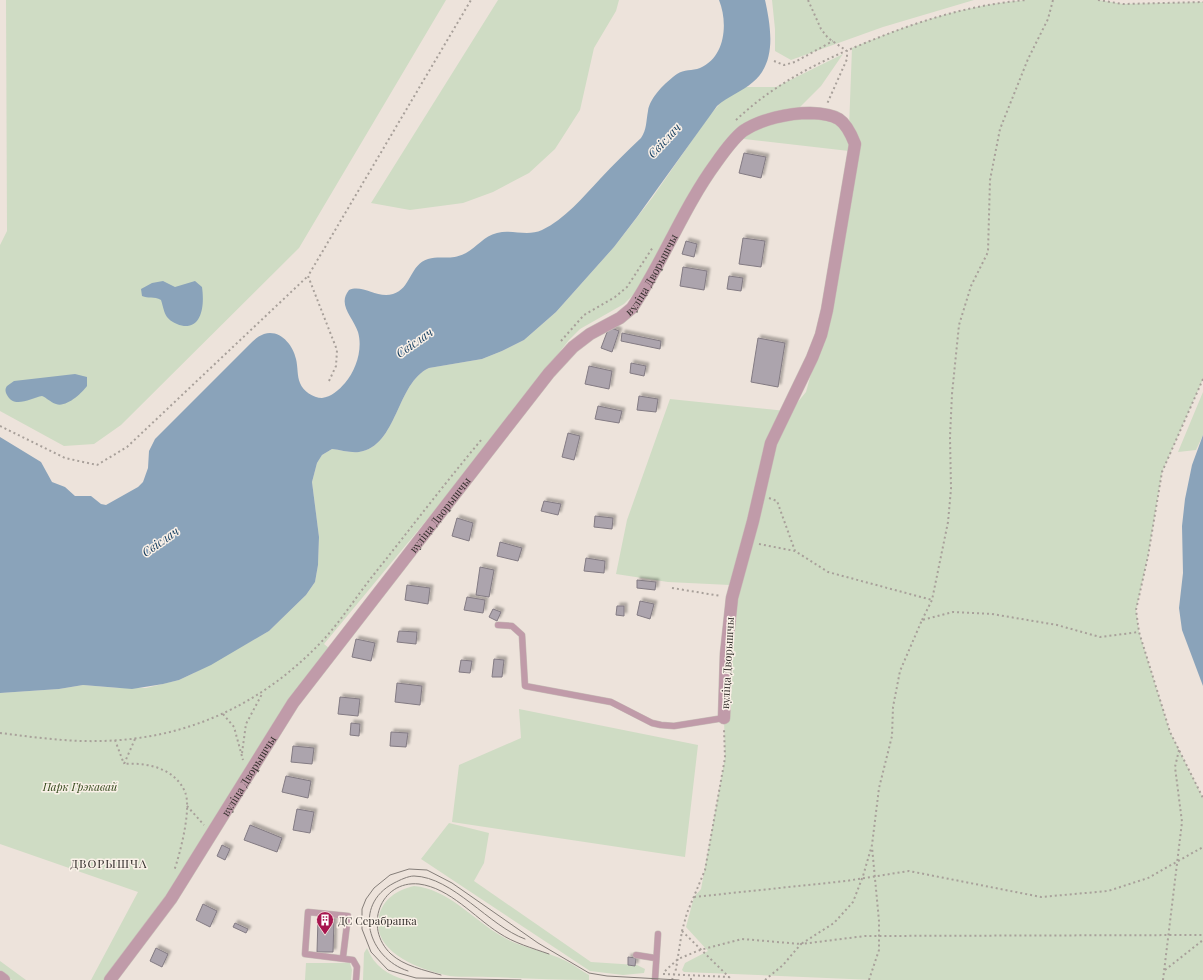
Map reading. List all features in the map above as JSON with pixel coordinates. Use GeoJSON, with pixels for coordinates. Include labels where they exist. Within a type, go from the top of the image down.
{"type":"FeatureCollection","features":[{"type":"Feature","properties":{"kind":"street","name":"вуліца Дворышчы"},"geometry":{"type":"LineString","coordinates":[[110,980],[171,899],[293,703],[549,373],[572,347],[590,334],[620,318],[632,308],[704,179],[724,152],[743,132],[761,122],[787,115],[809,113],[830,114],[841,119],[849,128],[855,144],[828,310],[812,358],[771,443],[748,541],[732,598],[726,654],[724,718]]}},
{"type":"Feature","properties":{"kind":"street"},"geometry":{"type":"LineString","coordinates":[[0,978],[4,980]]}},
{"type":"Feature","properties":{"kind":"lane"},"geometry":{"type":"LineString","coordinates":[[498,625],[512,626],[522,635],[525,686],[611,702],[652,723],[661,725],[674,726],[724,718]]}},
{"type":"Feature","properties":{"kind":"lane"},"geometry":{"type":"LineString","coordinates":[[343,957],[348,916],[308,912],[305,954],[343,957],[353,960],[357,967],[356,980]]}},
{"type":"Feature","properties":{"kind":"lane"},"geometry":{"type":"LineString","coordinates":[[655,980],[655,958],[658,934]]}},
{"type":"Feature","properties":{"kind":"lane"},"geometry":{"type":"LineString","coordinates":[[636,954],[655,958]]}},
{"type":"Feature","properties":{"kind":"path"},"geometry":{"type":"LineString","coordinates":[[0,426],[65,458],[97,465],[128,447],[308,276],[471,0]]}},
{"type":"Feature","properties":{"kind":"path"},"geometry":{"type":"LineString","coordinates":[[808,0],[821,29],[846,51],[847,58],[823,114]]}},
{"type":"Feature","properties":{"kind":"path"},"geometry":{"type":"LineString","coordinates":[[733,123],[776,87],[811,66],[846,51],[927,19],[967,8],[1026,0]]}},
{"type":"Feature","properties":{"kind":"path"},"geometry":{"type":"LineString","coordinates":[[765,980],[784,965],[801,944],[834,923],[853,902],[872,845],[879,788],[892,736],[893,707],[900,671],[932,600],[948,522],[951,489],[950,437],[959,325],[971,286],[988,252],[990,180],[1000,129],[1028,59],[1048,19],[1053,0]]}},
{"type":"Feature","properties":{"kind":"path"},"geometry":{"type":"LineString","coordinates":[[1098,0],[1123,4],[1203,2]]}},
{"type":"Feature","properties":{"kind":"path"},"geometry":{"type":"LineString","coordinates":[[774,61],[784,65],[795,62],[833,41]]}},
{"type":"Feature","properties":{"kind":"path"},"geometry":{"type":"LineString","coordinates":[[558,345],[584,315],[615,297],[627,287],[655,243]]}},
{"type":"Feature","properties":{"kind":"path"},"geometry":{"type":"LineString","coordinates":[[308,276],[337,350],[336,366],[329,381]]}},
{"type":"Feature","properties":{"kind":"path"},"geometry":{"type":"LineString","coordinates":[[1203,379],[1162,472],[1148,556],[1136,610],[1138,632],[1170,732],[1203,798]]}},
{"type":"Feature","properties":{"kind":"path"},"geometry":{"type":"LineString","coordinates":[[0,733],[73,741],[114,740],[170,733],[223,714],[262,694],[294,669],[326,637],[482,438]]}},
{"type":"Feature","properties":{"kind":"path"},"geometry":{"type":"LineString","coordinates":[[759,494],[777,501],[795,551]]}},
{"type":"Feature","properties":{"kind":"path"},"geometry":{"type":"LineString","coordinates":[[748,541],[795,551],[828,572],[932,600]]}},
{"type":"Feature","properties":{"kind":"path"},"geometry":{"type":"LineString","coordinates":[[672,588],[732,598]]}},
{"type":"Feature","properties":{"kind":"path"},"geometry":{"type":"LineString","coordinates":[[922,620],[953,612],[961,612],[992,614],[1057,625],[1100,637],[1138,632]]}},
{"type":"Feature","properties":{"kind":"path"},"geometry":{"type":"LineString","coordinates":[[242,755],[246,724],[262,694]]}},
{"type":"Feature","properties":{"kind":"path"},"geometry":{"type":"LineString","coordinates":[[223,714],[234,727],[242,755],[246,777]]}},
{"type":"Feature","properties":{"kind":"path"},"geometry":{"type":"LineString","coordinates":[[672,980],[678,959],[682,931],[705,870],[725,758],[724,718]]}},
{"type":"Feature","properties":{"kind":"path"},"geometry":{"type":"LineString","coordinates":[[124,764],[135,738]]}},
{"type":"Feature","properties":{"kind":"path"},"geometry":{"type":"LineString","coordinates":[[114,740],[124,764]]}},
{"type":"Feature","properties":{"kind":"path"},"geometry":{"type":"LineString","coordinates":[[1163,980],[1182,822],[1175,767],[1179,750]]}},
{"type":"Feature","properties":{"kind":"path"},"geometry":{"type":"LineString","coordinates":[[124,764],[137,763],[149,765],[169,773],[178,781],[185,792],[186,805],[182,838],[173,873]]}},
{"type":"Feature","properties":{"kind":"path"},"geometry":{"type":"LineString","coordinates":[[186,805],[212,833]]}},
{"type":"Feature","properties":{"kind":"path"},"geometry":{"type":"LineString","coordinates":[[868,980],[879,950],[872,845]]}},
{"type":"Feature","properties":{"kind":"path"},"geometry":{"type":"LineString","coordinates":[[694,896],[862,878],[909,871],[1041,897],[1108,892],[1148,878],[1203,847]]}},
{"type":"Feature","properties":{"kind":"path"},"geometry":{"type":"LineString","coordinates":[[682,931],[732,980]]}},
{"type":"Feature","properties":{"kind":"path"},"geometry":{"type":"LineString","coordinates":[[660,980],[661,974],[678,959],[700,950],[742,939],[801,944],[865,936],[1203,935]]}},
{"type":"Feature","properties":{"kind":"path"},"geometry":{"type":"LineString","coordinates":[[1164,971],[1203,940]]}},
{"type":"Feature","properties":{"kind":"path"},"geometry":{"type":"LineString","coordinates":[[661,974],[730,977]]}},
{"type":"Feature","properties":{"kind":"green space"},"geometry":{"type":"Polygon","coordinates":[[[6,0],[446,0],[299,248],[121,425],[94,444],[64,446],[0,411],[0,245],[7,231],[6,0]]]}},
{"type":"Feature","properties":{"kind":"green space"},"geometry":{"type":"Polygon","coordinates":[[[498,0],[619,0],[616,11],[594,48],[580,110],[555,149],[529,173],[493,192],[463,203],[410,210],[371,203],[498,0]]]}},
{"type":"Feature","properties":{"kind":"green space"},"geometry":{"type":"Polygon","coordinates":[[[772,0],[974,0],[883,27],[791,60],[775,51],[775,29],[772,0]]]}},
{"type":"Feature","properties":{"kind":"green space"},"geometry":{"type":"Polygon","coordinates":[[[1026,0],[1098,0],[1123,4],[1203,2],[1203,379],[1162,472],[1148,556],[1136,610],[1139,632],[1170,732],[1203,798],[1203,980],[874,980],[684,972],[682,970],[685,963],[708,951],[686,927],[694,897],[701,889],[725,758],[724,718],[730,585],[668,582],[616,574],[627,520],[670,399],[786,411],[784,419],[806,392],[828,312],[855,144],[849,128],[852,48],[895,31],[937,17],[981,6],[1026,0]]]}},
{"type":"Feature","properties":{"kind":"green space","name":"Парк Грэкавай"},"geometry":{"type":"Polygon","coordinates":[[[843,54],[821,86],[793,114],[839,121],[850,143],[849,151],[735,138],[639,289],[624,304],[580,329],[569,340],[483,452],[324,644],[330,649],[169,898],[106,980],[91,980],[138,892],[0,844],[0,693],[59,689],[83,685],[119,688],[146,688],[179,680],[269,631],[306,595],[315,582],[318,565],[319,537],[312,482],[317,463],[322,455],[332,449],[359,452],[372,447],[382,438],[390,427],[410,387],[418,376],[429,368],[482,359],[502,351],[524,340],[556,312],[614,247],[652,198],[709,116],[724,99],[745,87],[776,87],[843,54]]]}},
{"type":"Feature","properties":{"kind":"green space"},"geometry":{"type":"Polygon","coordinates":[[[1203,392],[1203,435],[1196,450],[1178,452],[1203,392]]]}},
{"type":"Feature","properties":{"kind":"green space"},"geometry":{"type":"Polygon","coordinates":[[[519,709],[698,745],[685,857],[452,822],[459,765],[521,738],[519,709]]]}},
{"type":"Feature","properties":{"kind":"green space"},"geometry":{"type":"Polygon","coordinates":[[[449,823],[489,833],[484,863],[474,881],[591,962],[637,965],[645,969],[644,973],[623,975],[590,971],[421,859],[449,823]]]}},
{"type":"Feature","properties":{"kind":"green space"},"geometry":{"type":"Polygon","coordinates":[[[414,886],[437,892],[448,898],[506,939],[558,957],[589,975],[589,980],[445,975],[423,968],[399,957],[382,940],[378,929],[379,916],[387,900],[402,890],[414,886]]]}},
{"type":"Feature","properties":{"kind":"green space"},"geometry":{"type":"Polygon","coordinates":[[[367,948],[374,960],[382,969],[406,980],[363,980],[364,953],[367,948]]]}},
{"type":"Feature","properties":{"kind":"green space"},"geometry":{"type":"Polygon","coordinates":[[[0,961],[26,980],[12,980],[0,971],[0,961]]]}},
{"type":"Feature","properties":{"kind":"green space"},"geometry":{"type":"Polygon","coordinates":[[[306,963],[350,963],[352,970],[351,980],[305,980],[306,963]]]}},
{"type":"Feature","properties":{"kind":"water","name":"Свіслач"},"geometry":{"type":"Polygon","coordinates":[[[719,0],[765,0],[769,21],[770,44],[766,65],[761,74],[749,85],[717,106],[614,247],[556,312],[524,340],[482,359],[429,368],[418,376],[410,387],[390,427],[382,438],[372,447],[359,452],[332,449],[322,455],[317,463],[312,482],[319,537],[318,565],[315,582],[306,595],[269,631],[211,665],[179,680],[163,684],[132,689],[83,685],[59,689],[0,693],[0,437],[41,462],[52,482],[65,487],[75,496],[91,496],[101,504],[106,505],[138,487],[143,482],[148,468],[149,451],[155,439],[251,343],[264,334],[270,333],[280,336],[285,339],[292,348],[296,359],[298,377],[301,386],[306,391],[319,398],[332,395],[349,378],[358,359],[360,345],[358,332],[345,306],[346,295],[349,290],[360,289],[381,295],[393,294],[404,287],[417,266],[428,259],[456,257],[470,251],[492,234],[503,232],[536,232],[558,220],[573,207],[641,138],[645,128],[649,106],[655,95],[680,72],[700,68],[709,63],[715,56],[723,38],[724,28],[722,9],[719,0]]]}},
{"type":"Feature","properties":{"kind":"water"},"geometry":{"type":"Polygon","coordinates":[[[163,281],[175,287],[195,281],[202,287],[203,299],[201,312],[196,322],[191,325],[179,325],[169,319],[166,315],[161,300],[142,296],[141,289],[152,283],[163,281]]]}},
{"type":"Feature","properties":{"kind":"water"},"geometry":{"type":"Polygon","coordinates":[[[75,374],[87,377],[87,386],[78,396],[64,404],[56,404],[42,396],[23,402],[18,402],[10,399],[6,392],[7,386],[14,381],[75,374]]]}},
{"type":"Feature","properties":{"kind":"water"},"geometry":{"type":"Polygon","coordinates":[[[1203,435],[1203,686],[1182,630],[1179,608],[1183,573],[1182,526],[1185,499],[1192,465],[1203,435]]]}},
{"type":"Feature","properties":{"kind":"building"},"geometry":{"type":"Polygon","coordinates":[[[744,153],[766,157],[761,178],[739,173],[744,153]]]}},
{"type":"Feature","properties":{"kind":"building"},"geometry":{"type":"Polygon","coordinates":[[[743,238],[765,241],[761,267],[739,264],[743,238]]]}},
{"type":"Feature","properties":{"kind":"building"},"geometry":{"type":"Polygon","coordinates":[[[686,241],[697,244],[694,257],[682,254],[686,241]]]}},
{"type":"Feature","properties":{"kind":"building"},"geometry":{"type":"Polygon","coordinates":[[[683,267],[707,271],[704,290],[680,286],[683,267]]]}},
{"type":"Feature","properties":{"kind":"building"},"geometry":{"type":"Polygon","coordinates":[[[729,276],[743,278],[741,291],[727,289],[729,276]]]}},
{"type":"Feature","properties":{"kind":"building"},"geometry":{"type":"Polygon","coordinates":[[[609,327],[619,331],[612,352],[601,348],[609,327]]]}},
{"type":"Feature","properties":{"kind":"building"},"geometry":{"type":"Polygon","coordinates":[[[622,333],[661,341],[660,349],[621,341],[622,333]]]}},
{"type":"Feature","properties":{"kind":"building"},"geometry":{"type":"Polygon","coordinates":[[[758,338],[785,343],[778,387],[751,382],[758,338]]]}},
{"type":"Feature","properties":{"kind":"building"},"geometry":{"type":"Polygon","coordinates":[[[631,363],[646,366],[644,376],[630,373],[631,363]]]}},
{"type":"Feature","properties":{"kind":"building"},"geometry":{"type":"Polygon","coordinates":[[[589,366],[612,371],[609,389],[585,384],[589,366]]]}},
{"type":"Feature","properties":{"kind":"building"},"geometry":{"type":"Polygon","coordinates":[[[639,396],[658,399],[656,412],[637,410],[639,396]]]}},
{"type":"Feature","properties":{"kind":"building"},"geometry":{"type":"Polygon","coordinates":[[[598,406],[622,411],[619,423],[595,419],[598,406]]]}},
{"type":"Feature","properties":{"kind":"building"},"geometry":{"type":"Polygon","coordinates":[[[568,433],[580,436],[574,460],[562,457],[568,433]]]}},
{"type":"Feature","properties":{"kind":"building"},"geometry":{"type":"Polygon","coordinates":[[[544,501],[561,504],[558,515],[541,511],[544,501]]]}},
{"type":"Feature","properties":{"kind":"building"},"geometry":{"type":"Polygon","coordinates":[[[595,516],[613,518],[612,529],[594,527],[595,516]]]}},
{"type":"Feature","properties":{"kind":"building"},"geometry":{"type":"Polygon","coordinates":[[[457,518],[473,523],[469,541],[452,536],[457,518]]]}},
{"type":"Feature","properties":{"kind":"building"},"geometry":{"type":"Polygon","coordinates":[[[500,542],[522,548],[518,561],[497,556],[500,542]]]}},
{"type":"Feature","properties":{"kind":"building"},"geometry":{"type":"Polygon","coordinates":[[[586,558],[605,561],[604,573],[584,571],[586,558]]]}},
{"type":"Feature","properties":{"kind":"building"},"geometry":{"type":"Polygon","coordinates":[[[480,567],[494,570],[489,597],[476,595],[480,567]]]}},
{"type":"Feature","properties":{"kind":"building"},"geometry":{"type":"Polygon","coordinates":[[[637,580],[656,582],[655,590],[637,588],[637,580]]]}},
{"type":"Feature","properties":{"kind":"building"},"geometry":{"type":"Polygon","coordinates":[[[407,585],[430,588],[428,604],[405,600],[407,585]]]}},
{"type":"Feature","properties":{"kind":"building"},"geometry":{"type":"Polygon","coordinates":[[[467,597],[485,600],[483,613],[464,610],[467,597]]]}},
{"type":"Feature","properties":{"kind":"building"},"geometry":{"type":"Polygon","coordinates":[[[640,601],[654,604],[650,619],[637,615],[640,601]]]}},
{"type":"Feature","properties":{"kind":"building"},"geometry":{"type":"Polygon","coordinates":[[[617,606],[624,606],[624,616],[616,615],[617,606]]]}},
{"type":"Feature","properties":{"kind":"building"},"geometry":{"type":"Polygon","coordinates":[[[493,609],[501,612],[497,621],[489,617],[493,609]]]}},
{"type":"Feature","properties":{"kind":"building"},"geometry":{"type":"Polygon","coordinates":[[[399,631],[417,632],[416,644],[397,642],[399,631]]]}},
{"type":"Feature","properties":{"kind":"building"},"geometry":{"type":"Polygon","coordinates":[[[356,639],[375,643],[371,661],[352,657],[356,639]]]}},
{"type":"Feature","properties":{"kind":"building"},"geometry":{"type":"Polygon","coordinates":[[[494,659],[504,660],[502,677],[492,677],[494,659]]]}},
{"type":"Feature","properties":{"kind":"building"},"geometry":{"type":"Polygon","coordinates":[[[461,660],[472,661],[470,673],[459,672],[461,660]]]}},
{"type":"Feature","properties":{"kind":"building"},"geometry":{"type":"Polygon","coordinates":[[[397,683],[422,686],[420,705],[395,702],[397,683]]]}},
{"type":"Feature","properties":{"kind":"building"},"geometry":{"type":"Polygon","coordinates":[[[340,697],[360,699],[358,716],[338,714],[340,697]]]}},
{"type":"Feature","properties":{"kind":"building"},"geometry":{"type":"Polygon","coordinates":[[[351,723],[360,724],[359,736],[350,735],[351,723]]]}},
{"type":"Feature","properties":{"kind":"building"},"geometry":{"type":"Polygon","coordinates":[[[391,732],[408,733],[406,747],[390,746],[391,732]]]}},
{"type":"Feature","properties":{"kind":"building"},"geometry":{"type":"Polygon","coordinates":[[[293,746],[314,748],[312,764],[291,762],[293,746]]]}},
{"type":"Feature","properties":{"kind":"building"},"geometry":{"type":"Polygon","coordinates":[[[286,776],[311,781],[308,798],[282,792],[286,776]]]}},
{"type":"Feature","properties":{"kind":"building"},"geometry":{"type":"Polygon","coordinates":[[[297,809],[314,812],[310,833],[293,830],[297,809]]]}},
{"type":"Feature","properties":{"kind":"building"},"geometry":{"type":"Polygon","coordinates":[[[250,825],[282,838],[277,852],[244,840],[250,825]]]}},
{"type":"Feature","properties":{"kind":"building"},"geometry":{"type":"Polygon","coordinates":[[[222,845],[230,849],[225,860],[217,856],[222,845]]]}},
{"type":"Feature","properties":{"kind":"building"},"geometry":{"type":"Polygon","coordinates":[[[203,904],[217,911],[210,927],[196,920],[203,904]]]}},
{"type":"Feature","properties":{"kind":"building","name":"ДС Серабранка"},"geometry":{"type":"Polygon","coordinates":[[[318,918],[334,919],[333,952],[317,952],[318,918]]]}},
{"type":"Feature","properties":{"kind":"building"},"geometry":{"type":"Polygon","coordinates":[[[235,923],[248,929],[246,933],[233,927],[235,923]]]}},
{"type":"Feature","properties":{"kind":"building"},"geometry":{"type":"Polygon","coordinates":[[[156,948],[168,954],[162,967],[150,961],[156,948]]]}},
{"type":"Feature","properties":{"kind":"building"},"geometry":{"type":"Polygon","coordinates":[[[628,957],[636,958],[635,966],[628,965],[628,957]]]}},
{"type":"Feature","properties":{"kind":"tram line"},"geometry":{"type":"LineString","coordinates":[[521,980],[416,978],[388,970],[371,952],[362,929],[362,909],[366,899],[374,888],[390,875],[409,869],[427,870],[452,883],[538,943],[589,973],[607,976],[679,980]]}},
{"type":"Feature","properties":{"kind":"tram line"},"geometry":{"type":"LineString","coordinates":[[408,971],[394,964],[383,955],[375,943],[370,930],[369,917],[373,904],[381,893],[394,883],[404,878],[414,876],[428,878],[443,884],[511,933],[525,939]]}},
{"type":"Feature","properties":{"kind":"tram line"},"geometry":{"type":"LineString","coordinates":[[441,975],[402,962],[391,954],[383,943],[378,932],[377,919],[380,908],[386,898],[394,890],[405,885],[419,884],[441,891],[505,937],[549,954]]}},
{"type":"Feature","properties":{"kind":"place","name":"ДС Серабранка"},"geometry":{"type":"Point","coordinates":[325,935]}},
{"type":"Feature","properties":{"kind":"district","name":"ДВОРЫШЧА"},"geometry":{"type":"Point","coordinates":[109,863]}}]}
